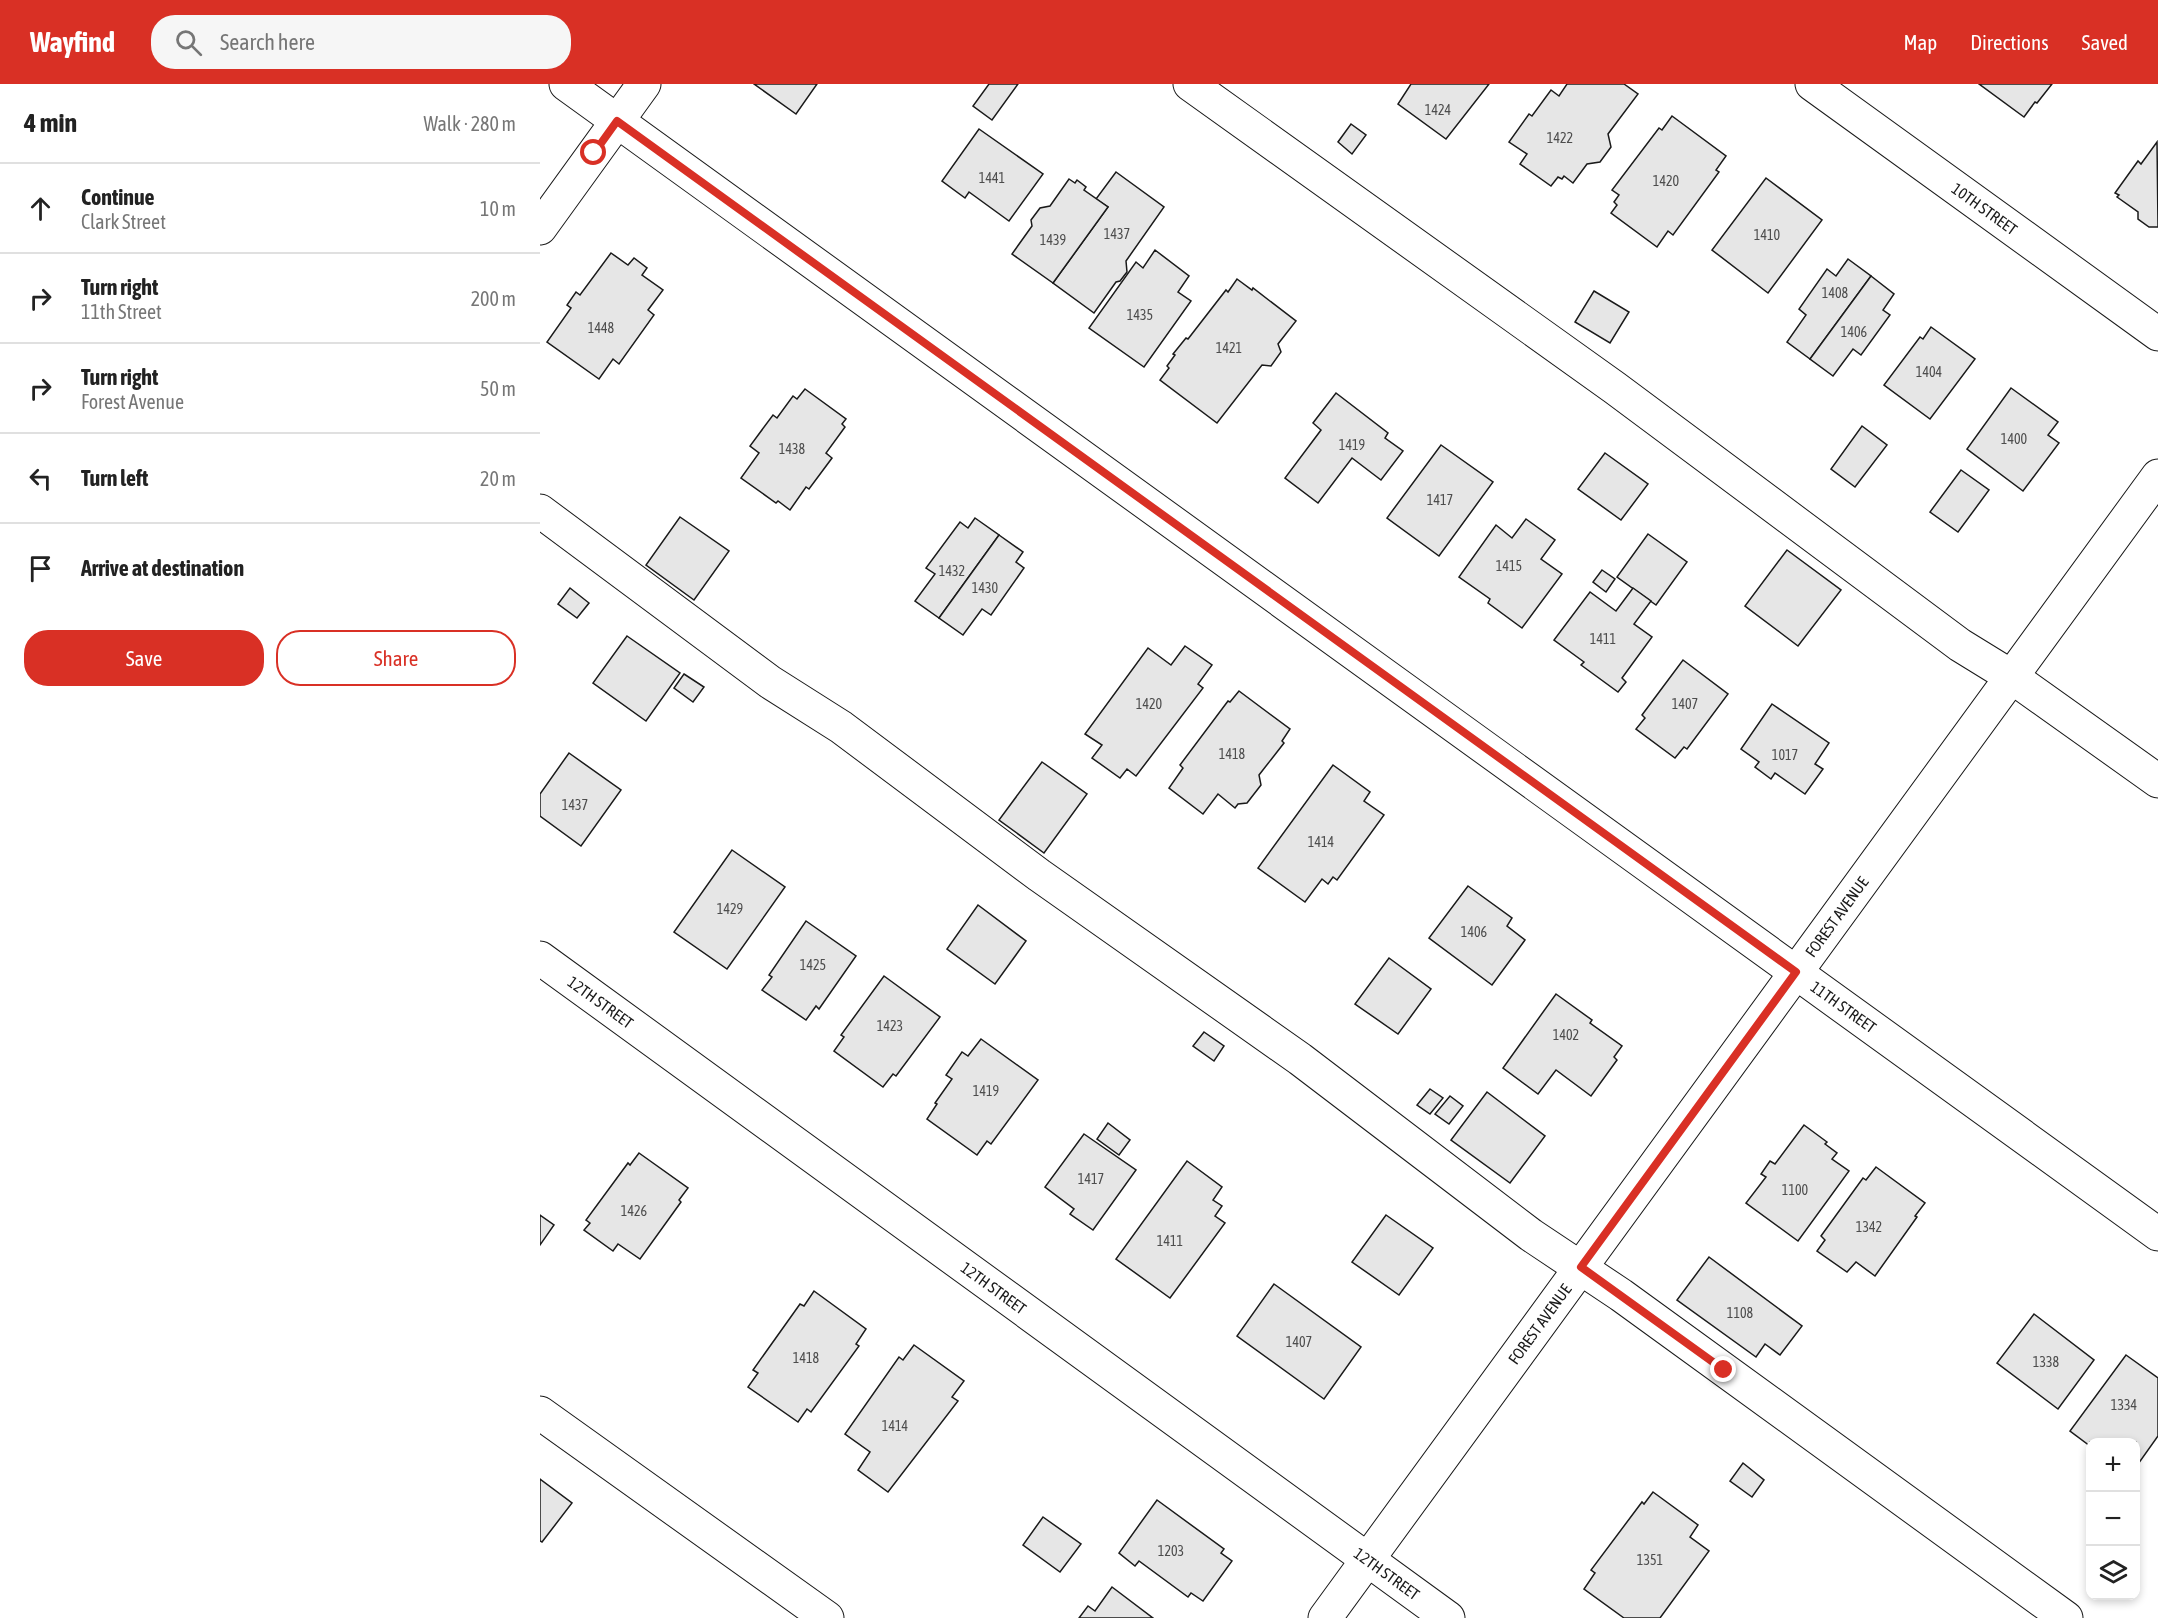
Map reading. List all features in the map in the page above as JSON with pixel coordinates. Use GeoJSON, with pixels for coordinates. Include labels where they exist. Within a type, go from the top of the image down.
{"type":"FeatureCollection","features":[{"type":"Feature","properties":{"kind":"street","name":"11TH STREET"},"geometry":{"type":"LineString","coordinates":[[566,84],[2158,1234]]}},
{"type":"Feature","properties":{"kind":"street"},"geometry":{"type":"LineString","coordinates":[[540,228],[644,84]]}},
{"type":"Feature","properties":{"kind":"street"},"geometry":{"type":"LineString","coordinates":[[1190,84],[1615,388],[1960,645],[2012,677],[2158,781]]}},
{"type":"Feature","properties":{"kind":"street","name":"10TH STREET"},"geometry":{"type":"LineString","coordinates":[[1812,84],[2158,334]]}},
{"type":"Feature","properties":{"kind":"street","name":"FOREST AVENUE"},"geometry":{"type":"LineString","coordinates":[[1325,1618],[2158,476]]}},
{"type":"Feature","properties":{"kind":"street"},"geometry":{"type":"LineString","coordinates":[[540,511],[760,675],[841,727],[1039,875],[1300,1059],[1531,1235],[1581,1267],[1852,1461],[2066,1618]]}},
{"type":"Feature","properties":{"kind":"street","name":"12TH STREET"},"geometry":{"type":"LineString","coordinates":[[540,958],[1448,1618]]}},
{"type":"Feature","properties":{"kind":"street"},"geometry":{"type":"LineString","coordinates":[[540,1413],[827,1618]]}},
{"type":"Feature","properties":{"kind":"building"},"geometry":{"type":"Polygon","coordinates":[[[754,84],[817,84],[796,114],[754,84]]]}},
{"type":"Feature","properties":{"kind":"building"},"geometry":{"type":"Polygon","coordinates":[[[989,84],[1018,84],[992,120],[973,106],[989,84]]]}},
{"type":"Feature","properties":{"kind":"building"},"geometry":{"type":"Polygon","coordinates":[[[1411,84],[1489,84],[1446,139],[1398,104],[1411,84]]]}},
{"type":"Feature","properties":{"kind":"building"},"geometry":{"type":"Polygon","coordinates":[[[1567,84],[1624,84],[1638,94],[1608,134],[1611,147],[1600,162],[1587,164],[1573,183],[1564,176],[1562,179],[1558,177],[1551,186],[1520,164],[1527,154],[1509,142],[1529,114],[1532,116],[1551,90],[1559,96],[1567,84]]]}},
{"type":"Feature","properties":{"kind":"building"},"geometry":{"type":"Polygon","coordinates":[[[1979,84],[2052,84],[2024,117],[1979,84]]]}},
{"type":"Feature","properties":{"kind":"building"},"geometry":{"type":"Polygon","coordinates":[[[1672,116],[1726,156],[1716,170],[1719,172],[1673,235],[1668,231],[1657,247],[1611,213],[1617,205],[1614,202],[1619,195],[1612,190],[1659,128],[1662,130],[1672,116]]]}},
{"type":"Feature","properties":{"kind":"building"},"geometry":{"type":"Polygon","coordinates":[[[1351,124],[1366,135],[1352,154],[1338,142],[1351,124]]]}},
{"type":"Feature","properties":{"kind":"building"},"geometry":{"type":"Polygon","coordinates":[[[979,129],[1043,174],[1009,221],[969,192],[965,198],[942,181],[979,129]]]}},
{"type":"Feature","properties":{"kind":"building"},"geometry":{"type":"Polygon","coordinates":[[[2157,142],[2158,227],[2149,227],[2138,219],[2138,212],[2117,197],[2119,195],[2115,193],[2138,161],[2141,164],[2157,142]]]}},
{"type":"Feature","properties":{"kind":"building"},"geometry":{"type":"Polygon","coordinates":[[[1116,172],[1164,207],[1126,261],[1127,272],[1120,281],[1116,282],[1094,313],[1053,283],[1108,207],[1096,199],[1116,172]]]}},
{"type":"Feature","properties":{"kind":"building"},"geometry":{"type":"Polygon","coordinates":[[[1766,178],[1822,220],[1768,293],[1712,250],[1766,178]]]}},
{"type":"Feature","properties":{"kind":"building"},"geometry":{"type":"Polygon","coordinates":[[[1069,179],[1075,183],[1077,180],[1086,187],[1084,190],[1108,207],[1053,283],[1012,254],[1032,226],[1031,220],[1040,208],[1050,206],[1069,179]]]}},
{"type":"Feature","properties":{"kind":"building"},"geometry":{"type":"Polygon","coordinates":[[[1155,250],[1189,276],[1178,292],[1191,301],[1144,367],[1089,328],[1136,262],[1143,268],[1155,250]]]}},
{"type":"Feature","properties":{"kind":"building"},"geometry":{"type":"Polygon","coordinates":[[[611,253],[628,265],[634,258],[647,268],[642,275],[663,290],[648,310],[654,315],[619,364],[613,359],[599,379],[547,342],[571,308],[567,305],[576,292],[580,295],[611,253]]]}},
{"type":"Feature","properties":{"kind":"building"},"geometry":{"type":"Polygon","coordinates":[[[1848,259],[1871,276],[1810,359],[1787,342],[1806,315],[1799,309],[1827,269],[1836,276],[1848,259]]]}},
{"type":"Feature","properties":{"kind":"building"},"geometry":{"type":"Polygon","coordinates":[[[1871,276],[1894,294],[1883,310],[1890,315],[1861,355],[1853,349],[1833,376],[1810,359],[1871,276]]]}},
{"type":"Feature","properties":{"kind":"building"},"geometry":{"type":"Polygon","coordinates":[[[1237,279],[1252,290],[1253,288],[1296,321],[1278,344],[1281,352],[1271,366],[1262,365],[1217,423],[1160,380],[1169,368],[1167,366],[1175,355],[1173,354],[1237,279]]]}},
{"type":"Feature","properties":{"kind":"building"},"geometry":{"type":"Polygon","coordinates":[[[1594,291],[1629,312],[1610,343],[1575,322],[1594,291]]]}},
{"type":"Feature","properties":{"kind":"building"},"geometry":{"type":"Polygon","coordinates":[[[1931,327],[1975,359],[1930,419],[1884,385],[1920,337],[1923,339],[1931,327]]]}},
{"type":"Feature","properties":{"kind":"building"},"geometry":{"type":"Polygon","coordinates":[[[2011,388],[2058,422],[2048,435],[2059,443],[2023,491],[1967,449],[2011,388]]]}},
{"type":"Feature","properties":{"kind":"building"},"geometry":{"type":"Polygon","coordinates":[[[805,389],[846,419],[842,424],[845,427],[826,453],[832,458],[809,489],[806,487],[790,510],[741,478],[759,453],[750,446],[773,415],[777,418],[793,396],[797,399],[805,389]]]}},
{"type":"Feature","properties":{"kind":"building"},"geometry":{"type":"Polygon","coordinates":[[[1336,393],[1388,433],[1385,438],[1403,451],[1381,480],[1352,458],[1318,503],[1285,478],[1321,430],[1313,423],[1336,393]]]}},
{"type":"Feature","properties":{"kind":"building"},"geometry":{"type":"Polygon","coordinates":[[[1862,426],[1887,445],[1855,487],[1831,469],[1862,426]]]}},
{"type":"Feature","properties":{"kind":"building"},"geometry":{"type":"Polygon","coordinates":[[[1441,445],[1493,482],[1439,556],[1387,518],[1441,445]]]}},
{"type":"Feature","properties":{"kind":"building"},"geometry":{"type":"Polygon","coordinates":[[[1605,453],[1648,484],[1621,520],[1578,489],[1605,453]]]}},
{"type":"Feature","properties":{"kind":"building"},"geometry":{"type":"Polygon","coordinates":[[[1961,470],[1989,490],[1958,532],[1930,512],[1961,470]]]}},
{"type":"Feature","properties":{"kind":"building"},"geometry":{"type":"Polygon","coordinates":[[[680,517],[729,551],[694,600],[646,565],[680,517]]]}},
{"type":"Feature","properties":{"kind":"building"},"geometry":{"type":"Polygon","coordinates":[[[975,518],[999,535],[939,618],[915,601],[935,574],[926,568],[960,522],[968,528],[975,518]]]}},
{"type":"Feature","properties":{"kind":"building"},"geometry":{"type":"Polygon","coordinates":[[[1526,519],[1555,540],[1541,559],[1562,574],[1522,628],[1488,603],[1490,599],[1459,577],[1496,525],[1512,538],[1526,519]]]}},
{"type":"Feature","properties":{"kind":"building"},"geometry":{"type":"Polygon","coordinates":[[[1648,534],[1687,562],[1656,605],[1617,577],[1648,534]]]}},
{"type":"Feature","properties":{"kind":"building"},"geometry":{"type":"Polygon","coordinates":[[[999,535],[1023,552],[1016,562],[1024,568],[991,615],[982,609],[963,635],[939,618],[999,535]]]}},
{"type":"Feature","properties":{"kind":"building"},"geometry":{"type":"Polygon","coordinates":[[[1787,550],[1841,590],[1798,646],[1745,606],[1787,550]]]}},
{"type":"Feature","properties":{"kind":"building"},"geometry":{"type":"Polygon","coordinates":[[[1602,570],[1615,579],[1606,592],[1593,582],[1602,570]]]}},
{"type":"Feature","properties":{"kind":"building"},"geometry":{"type":"Polygon","coordinates":[[[570,588],[589,603],[577,618],[558,604],[570,588]]]}},
{"type":"Feature","properties":{"kind":"building"},"geometry":{"type":"Polygon","coordinates":[[[1633,588],[1651,601],[1634,624],[1652,637],[1622,678],[1626,682],[1618,692],[1581,665],[1584,662],[1554,640],[1590,592],[1616,611],[1633,588]]]}},
{"type":"Feature","properties":{"kind":"building"},"geometry":{"type":"Polygon","coordinates":[[[627,636],[680,673],[646,721],[593,683],[627,636]]]}},
{"type":"Feature","properties":{"kind":"building"},"geometry":{"type":"Polygon","coordinates":[[[1185,646],[1212,665],[1198,684],[1203,688],[1136,776],[1127,769],[1120,778],[1092,758],[1102,745],[1085,734],[1148,648],[1171,665],[1185,646]]]}},
{"type":"Feature","properties":{"kind":"building"},"geometry":{"type":"Polygon","coordinates":[[[1683,660],[1728,694],[1687,749],[1684,747],[1675,758],[1636,729],[1645,718],[1642,715],[1683,660]]]}},
{"type":"Feature","properties":{"kind":"building"},"geometry":{"type":"Polygon","coordinates":[[[684,674],[704,687],[693,702],[674,688],[684,674]]]}},
{"type":"Feature","properties":{"kind":"building"},"geometry":{"type":"Polygon","coordinates":[[[1239,691],[1290,729],[1282,741],[1284,743],[1259,775],[1261,785],[1247,803],[1238,804],[1235,808],[1218,794],[1203,814],[1169,788],[1183,768],[1180,765],[1228,701],[1230,702],[1239,691]]]}},
{"type":"Feature","properties":{"kind":"building"},"geometry":{"type":"Polygon","coordinates":[[[1772,704],[1829,743],[1815,764],[1823,769],[1805,794],[1775,773],[1771,779],[1755,767],[1759,762],[1741,749],[1772,704]]]}},
{"type":"Feature","properties":{"kind":"building"},"geometry":{"type":"Polygon","coordinates":[[[569,753],[621,790],[581,846],[540,816],[540,794],[569,753]]]}},
{"type":"Feature","properties":{"kind":"building"},"geometry":{"type":"Polygon","coordinates":[[[1042,762],[1087,794],[1044,853],[999,820],[1042,762]]]}},
{"type":"Feature","properties":{"kind":"building"},"geometry":{"type":"Polygon","coordinates":[[[1333,765],[1370,792],[1364,801],[1384,815],[1337,880],[1333,877],[1328,884],[1322,879],[1305,902],[1258,868],[1333,765]]]}},
{"type":"Feature","properties":{"kind":"building"},"geometry":{"type":"Polygon","coordinates":[[[732,850],[785,887],[727,969],[674,932],[732,850]]]}},
{"type":"Feature","properties":{"kind":"building"},"geometry":{"type":"Polygon","coordinates":[[[1468,886],[1512,918],[1507,926],[1525,940],[1492,985],[1429,938],[1468,886]]]}},
{"type":"Feature","properties":{"kind":"building"},"geometry":{"type":"Polygon","coordinates":[[[978,905],[1026,941],[995,984],[947,949],[978,905]]]}},
{"type":"Feature","properties":{"kind":"building"},"geometry":{"type":"Polygon","coordinates":[[[806,921],[856,956],[819,1009],[816,1006],[806,1020],[762,990],[772,977],[769,975],[806,921]]]}},
{"type":"Feature","properties":{"kind":"building"},"geometry":{"type":"Polygon","coordinates":[[[1389,958],[1431,989],[1398,1034],[1355,1004],[1389,958]]]}},
{"type":"Feature","properties":{"kind":"building"},"geometry":{"type":"Polygon","coordinates":[[[884,976],[940,1017],[896,1076],[893,1074],[883,1087],[834,1051],[844,1037],[841,1035],[884,976]]]}},
{"type":"Feature","properties":{"kind":"building"},"geometry":{"type":"Polygon","coordinates":[[[1556,994],[1592,1020],[1590,1023],[1622,1046],[1614,1057],[1617,1060],[1591,1096],[1556,1070],[1538,1094],[1503,1068],[1556,994]]]}},
{"type":"Feature","properties":{"kind":"building"},"geometry":{"type":"Polygon","coordinates":[[[1204,1032],[1224,1046],[1214,1061],[1193,1046],[1204,1032]]]}},
{"type":"Feature","properties":{"kind":"building"},"geometry":{"type":"Polygon","coordinates":[[[981,1039],[1038,1080],[991,1144],[987,1141],[977,1155],[927,1119],[952,1079],[946,1075],[962,1052],[968,1056],[981,1039]]]}},
{"type":"Feature","properties":{"kind":"building"},"geometry":{"type":"Polygon","coordinates":[[[1430,1089],[1443,1098],[1430,1114],[1417,1105],[1430,1089]]]}},
{"type":"Feature","properties":{"kind":"building"},"geometry":{"type":"Polygon","coordinates":[[[1487,1092],[1545,1136],[1510,1183],[1451,1140],[1487,1092]]]}},
{"type":"Feature","properties":{"kind":"building"},"geometry":{"type":"Polygon","coordinates":[[[1450,1096],[1463,1106],[1449,1124],[1435,1114],[1450,1096]]]}},
{"type":"Feature","properties":{"kind":"building"},"geometry":{"type":"Polygon","coordinates":[[[1108,1123],[1130,1140],[1119,1155],[1097,1139],[1108,1123]]]}},
{"type":"Feature","properties":{"kind":"building"},"geometry":{"type":"Polygon","coordinates":[[[1804,1125],[1827,1142],[1825,1144],[1837,1153],[1832,1159],[1849,1171],[1798,1241],[1746,1203],[1766,1177],[1761,1174],[1770,1161],[1775,1164],[1804,1125]]]}},
{"type":"Feature","properties":{"kind":"building"},"geometry":{"type":"Polygon","coordinates":[[[1084,1134],[1136,1170],[1093,1230],[1070,1214],[1074,1209],[1045,1187],[1084,1134]]]}},
{"type":"Feature","properties":{"kind":"building"},"geometry":{"type":"Polygon","coordinates":[[[639,1153],[688,1188],[679,1200],[681,1202],[640,1259],[618,1244],[613,1251],[584,1230],[590,1223],[586,1220],[628,1163],[630,1165],[639,1153]]]}},
{"type":"Feature","properties":{"kind":"building"},"geometry":{"type":"Polygon","coordinates":[[[1187,1161],[1222,1187],[1213,1200],[1222,1206],[1215,1216],[1225,1223],[1170,1298],[1116,1259],[1187,1161]]]}},
{"type":"Feature","properties":{"kind":"building"},"geometry":{"type":"Polygon","coordinates":[[[1876,1167],[1925,1203],[1875,1276],[1856,1262],[1847,1272],[1817,1251],[1825,1240],[1821,1236],[1863,1178],[1866,1180],[1876,1167]]]}},
{"type":"Feature","properties":{"kind":"building"},"geometry":{"type":"Polygon","coordinates":[[[540,1215],[554,1225],[540,1245],[540,1215]]]}},
{"type":"Feature","properties":{"kind":"building"},"geometry":{"type":"Polygon","coordinates":[[[1386,1215],[1433,1248],[1399,1295],[1352,1262],[1386,1215]]]}},
{"type":"Feature","properties":{"kind":"building"},"geometry":{"type":"Polygon","coordinates":[[[1709,1257],[1802,1326],[1780,1355],[1765,1344],[1756,1357],[1677,1300],[1709,1257]]]}},
{"type":"Feature","properties":{"kind":"building"},"geometry":{"type":"Polygon","coordinates":[[[1274,1284],[1361,1347],[1324,1399],[1237,1336],[1274,1284]]]}},
{"type":"Feature","properties":{"kind":"building"},"geometry":{"type":"Polygon","coordinates":[[[814,1291],[866,1329],[856,1344],[859,1346],[811,1412],[807,1409],[798,1422],[748,1387],[758,1373],[753,1370],[800,1304],[804,1306],[814,1291]]]}},
{"type":"Feature","properties":{"kind":"building"},"geometry":{"type":"Polygon","coordinates":[[[2034,1314],[2094,1360],[2058,1409],[1997,1363],[2034,1314]]]}},
{"type":"Feature","properties":{"kind":"building"},"geometry":{"type":"Polygon","coordinates":[[[914,1345],[964,1381],[952,1397],[958,1401],[888,1492],[858,1470],[870,1452],[845,1434],[899,1357],[903,1360],[914,1345]]]}},
{"type":"Feature","properties":{"kind":"building"},"geometry":{"type":"Polygon","coordinates":[[[2126,1355],[2158,1378],[2158,1436],[2140,1461],[2140,1438],[2086,1438],[2086,1443],[2070,1431],[2126,1355]]]}},
{"type":"Feature","properties":{"kind":"building"},"geometry":{"type":"Polygon","coordinates":[[[1743,1463],[1764,1480],[1752,1497],[1730,1481],[1743,1463]]]}},
{"type":"Feature","properties":{"kind":"building"},"geometry":{"type":"Polygon","coordinates":[[[540,1479],[572,1503],[542,1542],[540,1541],[540,1479]]]}},
{"type":"Feature","properties":{"kind":"building"},"geometry":{"type":"Polygon","coordinates":[[[1653,1492],[1698,1525],[1690,1537],[1709,1551],[1660,1618],[1624,1618],[1584,1589],[1595,1573],[1591,1570],[1642,1502],[1644,1504],[1653,1492]]]}},
{"type":"Feature","properties":{"kind":"building"},"geometry":{"type":"Polygon","coordinates":[[[1157,1500],[1224,1549],[1221,1553],[1232,1561],[1203,1601],[1191,1593],[1188,1597],[1139,1561],[1135,1566],[1119,1553],[1157,1500]]]}},
{"type":"Feature","properties":{"kind":"building"},"geometry":{"type":"Polygon","coordinates":[[[1043,1517],[1081,1544],[1060,1572],[1023,1545],[1043,1517]]]}},
{"type":"Feature","properties":{"kind":"building"},"geometry":{"type":"Polygon","coordinates":[[[1112,1587],[1153,1618],[1079,1618],[1088,1606],[1095,1611],[1112,1587]]]}},
{"type":"Feature","properties":{"kind":"route"},"geometry":{"type":"LineString","coordinates":[[594,153],[617,121],[1796,972],[1581,1267],[1724,1370]]}}]}
